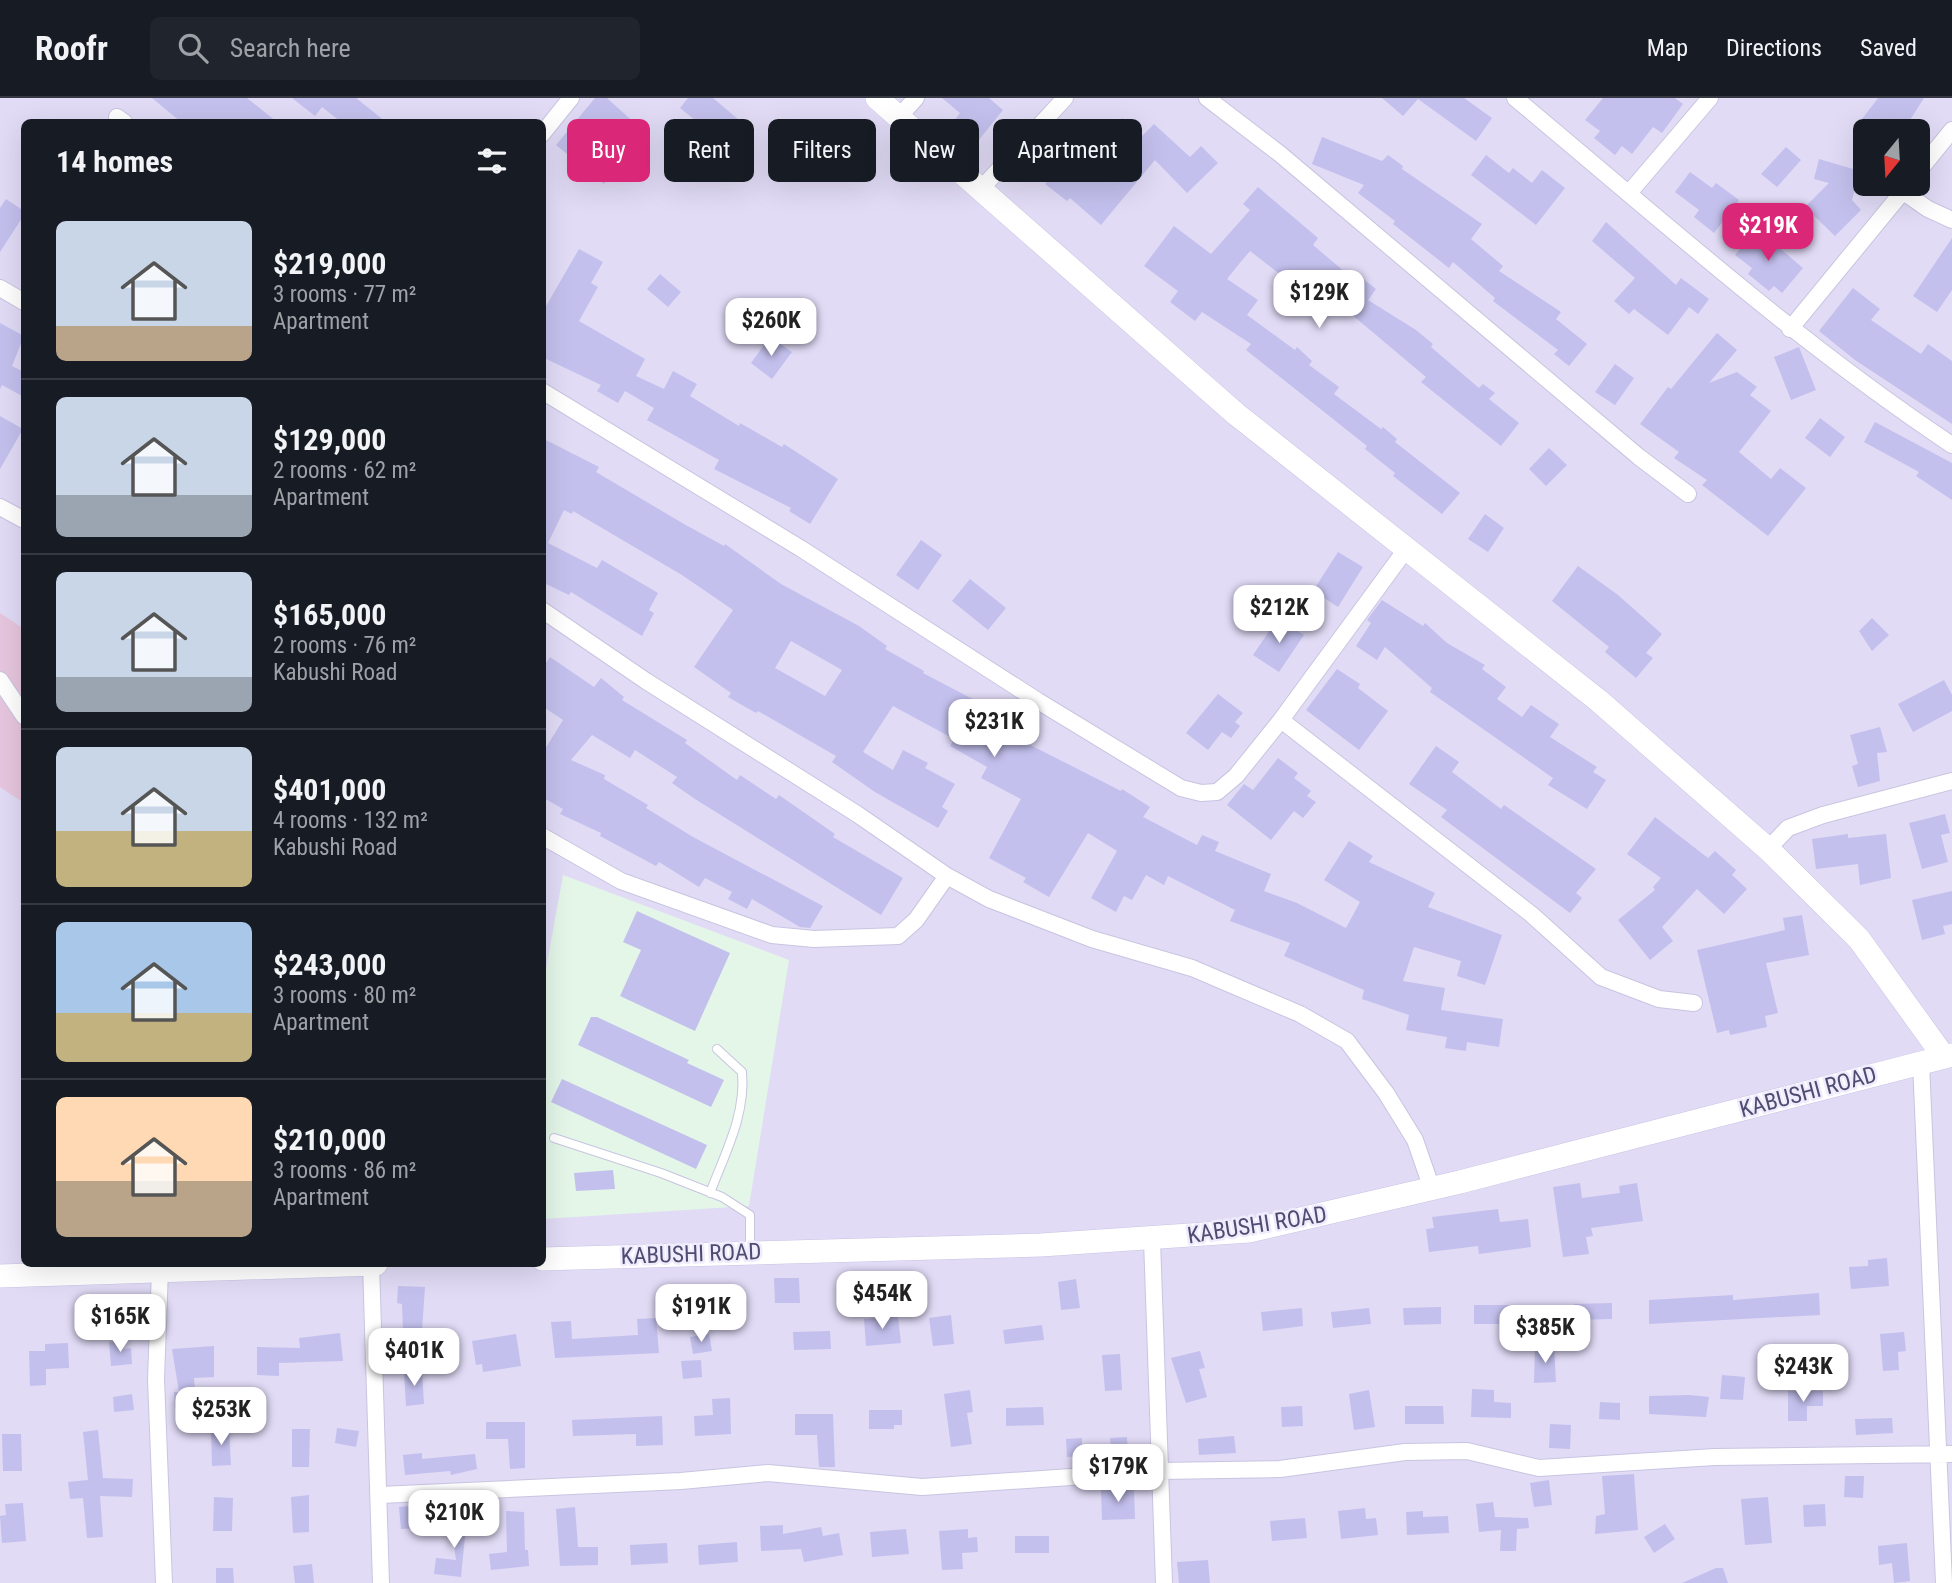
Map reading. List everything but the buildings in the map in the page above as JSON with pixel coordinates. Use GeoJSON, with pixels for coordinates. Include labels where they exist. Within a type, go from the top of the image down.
{"type":"FeatureCollection","features":[{"type":"Feature","properties":{"kind":"main road"},"geometry":{"type":"LineString","coordinates":[[877,98],[979,191],[1236,414],[1599,701],[1768,849],[1859,939],[1948,1056]]}},
{"type":"Feature","properties":{"kind":"main road","name":"KABUSHI ROAD"},"geometry":{"type":"LineString","coordinates":[[546,1259],[1152,1240],[1249,1231],[1432,1189],[1948,1056]]}},
{"type":"Feature","properties":{"kind":"main road"},"geometry":{"type":"LineString","coordinates":[[0,1276],[241,1267]]}},
{"type":"Feature","properties":{"kind":"street"},"geometry":{"type":"LineString","coordinates":[[546,129],[571,98]]}},
{"type":"Feature","properties":{"kind":"street"},"geometry":{"type":"LineString","coordinates":[[899,117],[916,98]]}},
{"type":"Feature","properties":{"kind":"street"},"geometry":{"type":"LineString","coordinates":[[979,191],[1065,98]]}},
{"type":"Feature","properties":{"kind":"street"},"geometry":{"type":"LineString","coordinates":[[1207,98],[1280,154],[1639,457],[1688,494]]}},
{"type":"Feature","properties":{"kind":"street"},"geometry":{"type":"LineString","coordinates":[[1515,98],[1790,329],[1871,392],[1952,445]]}},
{"type":"Feature","properties":{"kind":"street"},"geometry":{"type":"LineString","coordinates":[[1629,193],[1710,98]]}},
{"type":"Feature","properties":{"kind":"street"},"geometry":{"type":"LineString","coordinates":[[1930,158],[1952,131]]}},
{"type":"Feature","properties":{"kind":"street"},"geometry":{"type":"LineString","coordinates":[[1790,329],[1899,196]]}},
{"type":"Feature","properties":{"kind":"street"},"geometry":{"type":"LineString","coordinates":[[1914,196],[1928,209],[1952,220]]}},
{"type":"Feature","properties":{"kind":"street"},"geometry":{"type":"LineString","coordinates":[[0,288],[21,300]]}},
{"type":"Feature","properties":{"kind":"street"},"geometry":{"type":"LineString","coordinates":[[546,393],[800,548],[1038,701],[1181,788],[1201,793],[1217,792],[1236,776],[1281,720],[1407,548]]}},
{"type":"Feature","properties":{"kind":"street"},"geometry":{"type":"LineString","coordinates":[[0,506],[21,518]]}},
{"type":"Feature","properties":{"kind":"street"},"geometry":{"type":"LineString","coordinates":[[546,613],[646,681],[857,814],[947,876],[989,899],[1092,939],[1192,968],[1300,1014],[1347,1041],[1386,1093],[1415,1140],[1432,1189]]}},
{"type":"Feature","properties":{"kind":"street"},"geometry":{"type":"LineString","coordinates":[[0,680],[21,712]]}},
{"type":"Feature","properties":{"kind":"street"},"geometry":{"type":"LineString","coordinates":[[1281,720],[1531,914],[1601,977],[1659,999],[1694,1003]]}},
{"type":"Feature","properties":{"kind":"street"},"geometry":{"type":"LineString","coordinates":[[1768,849],[1788,828],[1811,819],[1952,781]]}},
{"type":"Feature","properties":{"kind":"street"},"geometry":{"type":"LineString","coordinates":[[546,838],[621,881],[772,935],[803,938],[898,936],[916,920],[947,876]]}},
{"type":"Feature","properties":{"kind":"street"},"geometry":{"type":"LineString","coordinates":[[1921,1063],[1945,1454],[1944,1583]]}},
{"type":"Feature","properties":{"kind":"street"},"geometry":{"type":"LineString","coordinates":[[1152,1240],[1164,1583]]}},
{"type":"Feature","properties":{"kind":"street"},"geometry":{"type":"LineString","coordinates":[[374,1267],[381,1583]]}},
{"type":"Feature","properties":{"kind":"street"},"geometry":{"type":"LineString","coordinates":[[160,1270],[156,1379],[164,1583]]}},
{"type":"Feature","properties":{"kind":"street"},"geometry":{"type":"LineString","coordinates":[[380,1495],[681,1481],[768,1473],[922,1487],[1159,1471],[1280,1469],[1418,1452],[1467,1451],[1539,1468],[1715,1457],[1945,1454]]}},
{"type":"Feature","properties":{"kind":"lane"},"geometry":{"type":"LineString","coordinates":[[709,1192],[736,1126],[744,1093],[742,1072],[717,1049]]}},
{"type":"Feature","properties":{"kind":"lane"},"geometry":{"type":"LineString","coordinates":[[554,1138],[709,1192],[750,1215],[750,1252]]}},
{"type":"Feature","properties":{"kind":"shaded area"},"geometry":{"type":"Polygon","coordinates":[[[0,98],[1952,98],[1952,1583],[0,1583],[0,98]]]}},
{"type":"Feature","properties":{"kind":"shaded area"},"geometry":{"type":"Polygon","coordinates":[[[0,613],[21,627],[21,801],[0,787],[0,613]]]}},
{"type":"Feature","properties":{"kind":"shaded area"},"geometry":{"type":"Polygon","coordinates":[[[563,875],[789,960],[749,1206],[546,1219],[546,969],[563,875]]]}}]}
